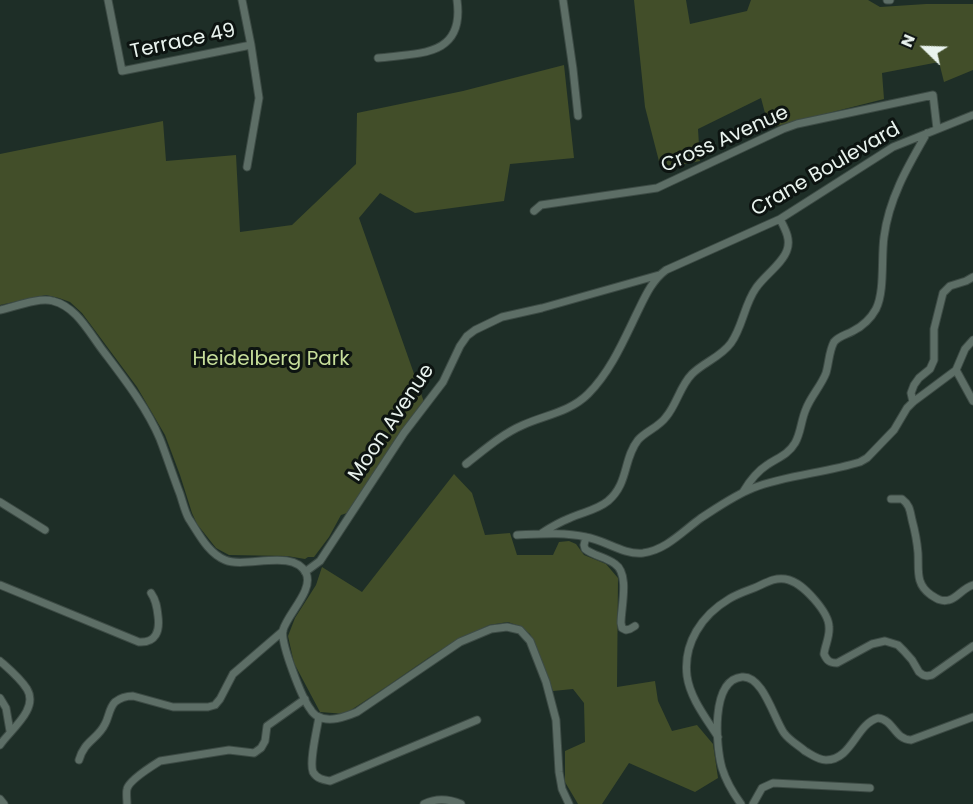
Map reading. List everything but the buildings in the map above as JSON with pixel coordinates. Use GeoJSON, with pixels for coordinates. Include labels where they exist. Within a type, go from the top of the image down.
{"type":"FeatureCollection","features":[{"type":"Feature","properties":{"kind":"street","name":"Terrace 49"},"geometry":{"type":"LineString","coordinates":[[108,0],[122,71],[251,45]]}},
{"type":"Feature","properties":{"kind":"street"},"geometry":{"type":"LineString","coordinates":[[242,0],[259,98],[247,167]]}},
{"type":"Feature","properties":{"kind":"street"},"geometry":{"type":"LineString","coordinates":[[378,58],[429,51],[443,45],[454,32],[457,24],[457,0]]}},
{"type":"Feature","properties":{"kind":"street"},"geometry":{"type":"LineString","coordinates":[[563,0],[578,116]]}},
{"type":"Feature","properties":{"kind":"street","name":"Cross Avenue"},"geometry":{"type":"LineString","coordinates":[[534,211],[541,205],[657,188],[797,124],[933,95],[938,129]]}},
{"type":"Feature","properties":{"kind":"street","name":"Crane Boulevard"},"geometry":{"type":"LineString","coordinates":[[659,275],[780,219],[893,147],[973,115]]}},
{"type":"Feature","properties":{"kind":"street"},"geometry":{"type":"LineString","coordinates":[[742,493],[756,473],[782,457],[795,444],[804,411],[826,372],[832,346],[841,336],[864,324],[876,308],[881,291],[881,258],[888,217],[900,181],[927,133]]}},
{"type":"Feature","properties":{"kind":"street"},"geometry":{"type":"LineString","coordinates":[[540,534],[608,501],[620,487],[637,442],[665,419],[691,375],[727,348],[737,332],[754,290],[782,260],[788,249],[788,236],[780,219]]}},
{"type":"Feature","properties":{"kind":"street"},"geometry":{"type":"LineString","coordinates":[[466,464],[521,425],[566,410],[586,396],[608,369],[651,285],[659,275]]}},
{"type":"Feature","properties":{"kind":"street","name":"Moon Avenue"},"geometry":{"type":"LineString","coordinates":[[306,572],[320,561],[404,433],[443,382],[461,344],[474,330],[502,317],[659,275]]}},
{"type":"Feature","properties":{"kind":"street"},"geometry":{"type":"LineString","coordinates":[[913,402],[911,393],[914,385],[930,369],[934,360],[934,329],[944,293],[950,286],[973,277]]}},
{"type":"Feature","properties":{"kind":"street"},"geometry":{"type":"LineString","coordinates":[[0,310],[45,300],[54,301],[77,315],[134,392],[159,436],[187,516],[213,553],[226,561],[295,562],[306,572],[307,585],[283,632],[284,645],[305,699],[311,711],[319,717],[343,718],[357,712],[460,642],[491,629],[507,627],[520,630],[530,640],[546,682],[556,720],[562,789],[569,804]]}},
{"type":"Feature","properties":{"kind":"street"},"geometry":{"type":"LineString","coordinates":[[517,535],[569,534],[586,537],[633,553],[642,553],[672,541],[700,519],[742,493],[770,482],[860,462],[867,458],[894,430],[913,402],[956,370],[965,349],[973,340]]}},
{"type":"Feature","properties":{"kind":"street"},"geometry":{"type":"LineString","coordinates":[[956,370],[973,401]]}},
{"type":"Feature","properties":{"kind":"street"},"geometry":{"type":"LineString","coordinates":[[891,499],[902,499],[909,507],[916,536],[918,579],[926,592],[937,599],[948,600],[973,585]]}},
{"type":"Feature","properties":{"kind":"street"},"geometry":{"type":"LineString","coordinates":[[0,502],[45,530]]}},
{"type":"Feature","properties":{"kind":"street"},"geometry":{"type":"LineString","coordinates":[[586,537],[585,549],[615,564],[620,569],[624,583],[622,627],[626,630],[635,626]]}},
{"type":"Feature","properties":{"kind":"street"},"geometry":{"type":"LineString","coordinates":[[718,737],[693,697],[689,686],[687,665],[692,640],[704,619],[730,598],[770,581],[778,579],[795,582],[803,587],[819,605],[830,627],[824,654],[832,663],[837,663],[877,642],[891,642],[898,645],[912,660],[919,672],[927,676],[932,675],[973,646]]}},
{"type":"Feature","properties":{"kind":"street"},"geometry":{"type":"LineString","coordinates":[[0,585],[139,642],[154,638],[159,627],[156,599],[151,593]]}},
{"type":"Feature","properties":{"kind":"street"},"geometry":{"type":"LineString","coordinates":[[79,760],[88,742],[101,731],[113,704],[120,699],[134,696],[173,707],[214,705],[220,699],[233,674],[283,632]]}},
{"type":"Feature","properties":{"kind":"street"},"geometry":{"type":"LineString","coordinates":[[0,661],[24,685],[30,701],[26,713],[0,745]]}},
{"type":"Feature","properties":{"kind":"street"},"geometry":{"type":"LineString","coordinates":[[741,804],[727,782],[719,756],[717,717],[722,696],[732,681],[743,677],[754,680],[791,741],[820,759],[827,760],[840,756],[870,722],[878,718],[888,721],[900,737],[910,740],[973,717]]}},
{"type":"Feature","properties":{"kind":"street"},"geometry":{"type":"LineString","coordinates":[[0,698],[6,708],[10,731]]}},
{"type":"Feature","properties":{"kind":"street"},"geometry":{"type":"LineString","coordinates":[[127,804],[127,789],[130,784],[160,761],[230,750],[254,753],[265,741],[267,726],[305,699]]}},
{"type":"Feature","properties":{"kind":"street"},"geometry":{"type":"LineString","coordinates":[[319,717],[312,759],[313,772],[321,780],[330,781],[477,720]]}},
{"type":"Feature","properties":{"kind":"street"},"geometry":{"type":"LineString","coordinates":[[753,804],[762,788],[772,783],[870,788]]}},
{"type":"Feature","properties":{"kind":"street"},"geometry":{"type":"LineString","coordinates":[[0,799],[4,804]]}},
{"type":"Feature","properties":{"kind":"street"},"geometry":{"type":"LineString","coordinates":[[424,804],[440,800],[461,804]]}},
{"type":"Feature","properties":{"kind":"green space"},"geometry":{"type":"Polygon","coordinates":[[[634,0],[686,0],[690,24],[747,11],[751,0],[868,0],[880,7],[973,4],[973,70],[944,82],[939,62],[882,73],[884,99],[769,128],[761,98],[698,129],[700,161],[661,169],[645,107],[634,0]]]}},
{"type":"Feature","properties":{"kind":"green space","name":"Heidelberg Park"},"geometry":{"type":"Polygon","coordinates":[[[564,65],[574,158],[510,164],[504,201],[415,213],[380,193],[359,218],[424,402],[399,434],[347,513],[341,515],[329,537],[314,557],[305,559],[287,556],[229,555],[216,548],[197,524],[192,513],[165,435],[137,387],[82,313],[70,302],[46,295],[0,305],[0,154],[163,121],[166,161],[236,155],[240,232],[292,225],[356,164],[357,113],[463,91],[564,65]]]}},
{"type":"Feature","properties":{"kind":"green space"},"geometry":{"type":"Polygon","coordinates":[[[454,474],[472,493],[485,535],[510,533],[517,555],[553,555],[559,542],[569,541],[576,544],[584,555],[606,564],[618,578],[617,687],[655,681],[658,701],[672,731],[697,725],[713,744],[718,778],[695,792],[629,763],[602,804],[578,804],[565,782],[565,751],[585,742],[584,703],[573,689],[553,691],[530,634],[508,622],[489,625],[434,654],[345,714],[320,712],[294,663],[288,636],[295,618],[316,585],[322,567],[362,592],[454,474]]]}}]}
